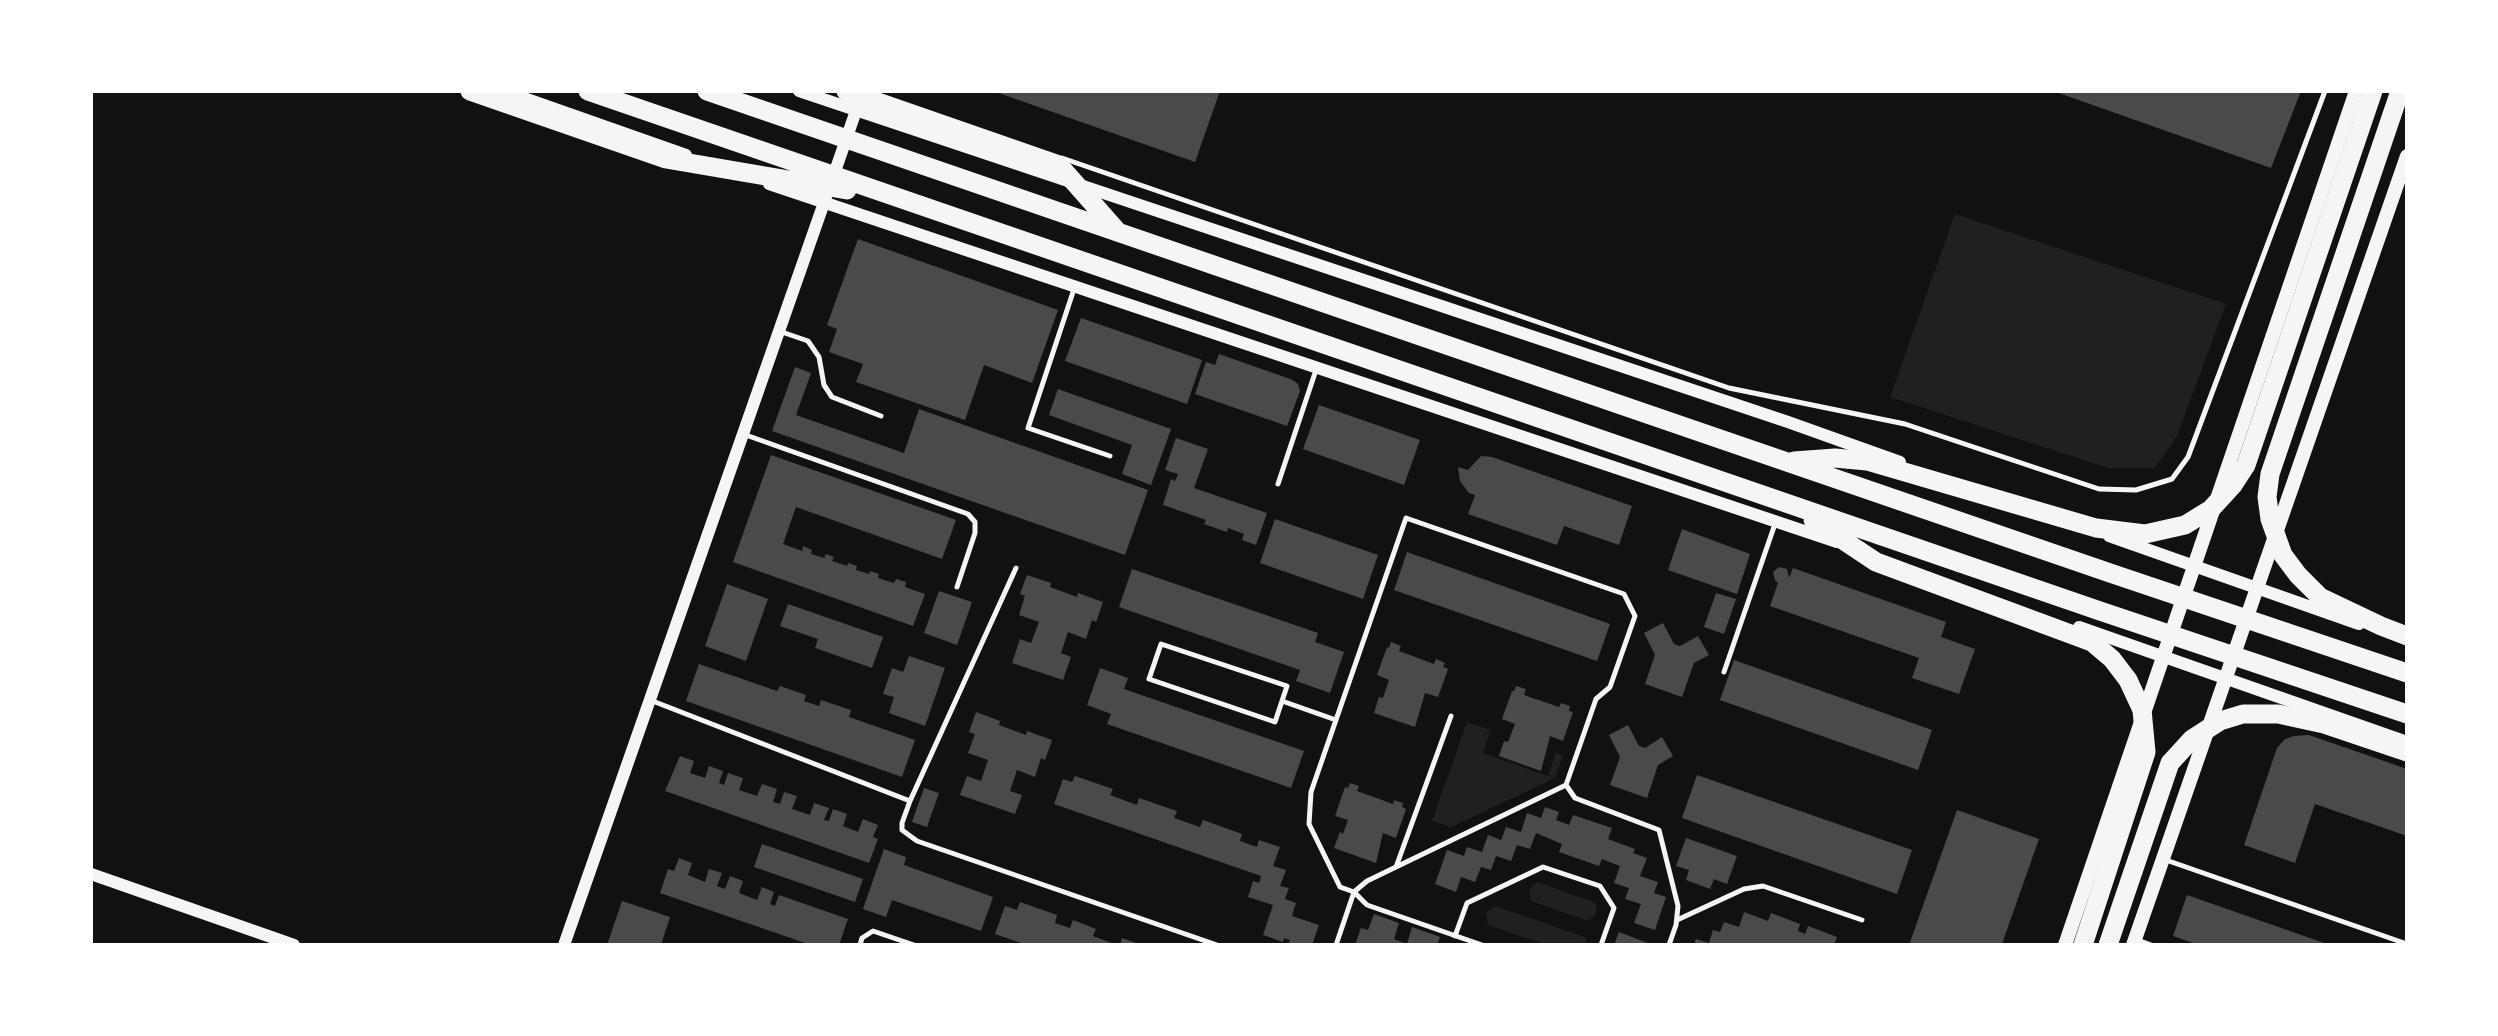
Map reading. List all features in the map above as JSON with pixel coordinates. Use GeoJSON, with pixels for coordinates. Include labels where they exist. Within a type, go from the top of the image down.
{"type":"FeatureCollection","features":[{"type":"Feature","properties":{"kind":"highway"},"geometry":{"type":"LineString","coordinates":[[470,91],[666,159],[904,200]]}},
{"type":"Feature","properties":{"kind":"highway"},"geometry":{"type":"LineString","coordinates":[[588,91],[2407,714]]}},
{"type":"Feature","properties":{"kind":"highway"},"geometry":{"type":"LineString","coordinates":[[707,91],[2407,673]]}},
{"type":"Feature","properties":{"kind":"highway"},"geometry":{"type":"LineString","coordinates":[[846,91],[1059,165],[1118,233]]}},
{"type":"Feature","properties":{"kind":"highway"},"geometry":{"type":"LineString","coordinates":[[1784,461],[1835,458],[1867,461],[2096,528],[2145,534],[2185,525],[2211,509],[2233,485],[2246,465],[2373,91]]}},
{"type":"Feature","properties":{"kind":"highway"},"geometry":{"type":"LineString","coordinates":[[2400,91],[2270,474],[2267,497],[2270,519],[2283,555],[2320,597],[2407,636]]}},
{"type":"Feature","properties":{"kind":"highway"},"geometry":{"type":"LineString","coordinates":[[1789,504],[1876,562],[2092,642],[2112,659],[2128,680],[2142,709],[2146,752],[2083,945]]}},
{"type":"Feature","properties":{"kind":"highway"},"geometry":{"type":"LineString","coordinates":[[2110,937],[2170,763],[2192,739],[2220,721],[2243,714],[2278,714],[2324,724],[2407,752]]}},
{"type":"Feature","properties":{"kind":"main road"},"geometry":{"type":"LineString","coordinates":[[2065,945],[2356,91]]}},
{"type":"Feature","properties":{"kind":"main road"},"geometry":{"type":"LineString","coordinates":[[2134,942],[2407,156]]}},
{"type":"Feature","properties":{"kind":"street"},"geometry":{"type":"LineString","coordinates":[[505,91],[824,202],[1776,521],[2407,742]]}},
{"type":"Feature","properties":{"kind":"street"},"geometry":{"type":"LineString","coordinates":[[799,91],[1788,422],[2407,642]]}},
{"type":"Feature","properties":{"kind":"street"},"geometry":{"type":"LineString","coordinates":[[564,945],[863,91]]}},
{"type":"Feature","properties":{"kind":"street"},"geometry":{"type":"LineString","coordinates":[[91,874],[294,945]]}},
{"type":"Feature","properties":{"kind":"lane"},"geometry":{"type":"LineString","coordinates":[[1055,155],[1729,388],[1905,424],[2099,489],[2136,490],[2172,479],[2188,457],[2325,91]]}},
{"type":"Feature","properties":{"kind":"lane"},"geometry":{"type":"LineString","coordinates":[[1075,286],[1028,428],[1110,456]]}},
{"type":"Feature","properties":{"kind":"lane"},"geometry":{"type":"LineString","coordinates":[[779,331],[808,341],[819,357],[824,385],[832,397],[881,416]]}},
{"type":"Feature","properties":{"kind":"lane"},"geometry":{"type":"LineString","coordinates":[[1278,484],[1317,367]]}},
{"type":"Feature","properties":{"kind":"lane"},"geometry":{"type":"LineString","coordinates":[[743,434],[968,514],[975,522],[975,533],[957,587]]}},
{"type":"Feature","properties":{"kind":"lane"},"geometry":{"type":"LineString","coordinates":[[1336,945],[1354,892],[1367,881],[1566,785],[1596,699],[1610,687],[1635,616],[1624,594],[1406,518],[1311,792],[1309,824],[1340,887],[1354,892],[1367,905],[1482,945]]}},
{"type":"Feature","properties":{"kind":"lane"},"geometry":{"type":"LineString","coordinates":[[1724,673],[1776,521]]}},
{"type":"Feature","properties":{"kind":"lane"},"geometry":{"type":"LineString","coordinates":[[1016,568],[910,801],[902,830],[917,841],[1217,945]]}},
{"type":"Feature","properties":{"kind":"lane"},"geometry":{"type":"LineString","coordinates":[[1161,644],[1287,686],[1282,701],[1275,722],[1149,679],[1161,644]]}},
{"type":"Feature","properties":{"kind":"lane"},"geometry":{"type":"LineString","coordinates":[[650,700],[910,801]]}},
{"type":"Feature","properties":{"kind":"lane"},"geometry":{"type":"LineString","coordinates":[[1282,701],[1336,720]]}},
{"type":"Feature","properties":{"kind":"lane"},"geometry":{"type":"LineString","coordinates":[[1396,867],[1451,716]]}},
{"type":"Feature","properties":{"kind":"lane"},"geometry":{"type":"LineString","coordinates":[[1566,785],[1575,798],[1659,830],[1678,906],[1670,945]]}},
{"type":"Feature","properties":{"kind":"lane"},"geometry":{"type":"LineString","coordinates":[[2163,859],[2407,944]]}},
{"type":"Feature","properties":{"kind":"lane"},"geometry":{"type":"LineString","coordinates":[[1455,936],[1467,904],[1544,867],[1600,886],[1614,908],[1601,945]]}},
{"type":"Feature","properties":{"kind":"lane"},"geometry":{"type":"LineString","coordinates":[[1677,919],[1744,889],[1763,886],[1862,920]]}},
{"type":"Feature","properties":{"kind":"lane"},"geometry":{"type":"LineString","coordinates":[[860,945],[862,937],[873,930],[914,945]]}},
{"type":"Feature","properties":{"kind":"lane"},"geometry":{"type":"LineString","coordinates":[[2134,942],[2151,945]]}},
{"type":"Feature","properties":{"kind":"shaded area"},"geometry":{"type":"Polygon","coordinates":[[[1955,214],[2226,304],[2177,436],[2155,468],[2108,468],[1890,397],[1955,214]]]}},
{"type":"Feature","properties":{"kind":"shaded area"},"geometry":{"type":"Polygon","coordinates":[[[1467,722],[1490,730],[1483,753],[1548,776],[1556,753],[1563,756],[1555,778],[1451,827],[1432,821],[1467,722]]]}},
{"type":"Feature","properties":{"kind":"shaded area"},"geometry":{"type":"Polygon","coordinates":[[[1537,882],[1594,902],[1597,906],[1595,915],[1588,921],[1531,901],[1529,890],[1537,882]]]}},
{"type":"Feature","properties":{"kind":"shaded area"},"geometry":{"type":"Polygon","coordinates":[[[1495,906],[1585,937],[1587,945],[1547,945],[1488,925],[1486,913],[1495,906]]]}},
{"type":"Feature","properties":{"kind":"building"},"geometry":{"type":"Polygon","coordinates":[[[993,91],[1220,91],[1195,162],[993,91]]]}},
{"type":"Feature","properties":{"kind":"building"},"geometry":{"type":"Polygon","coordinates":[[[2053,91],[2301,91],[2271,168],[2053,91]]]}},
{"type":"Feature","properties":{"kind":"building"},"geometry":{"type":"Polygon","coordinates":[[[858,239],[1058,310],[1032,383],[984,365],[965,420],[856,382],[863,364],[829,352],[837,329],[827,325],[858,239]]]}},
{"type":"Feature","properties":{"kind":"building"},"geometry":{"type":"Polygon","coordinates":[[[1081,318],[1202,360],[1187,404],[1065,361],[1081,318]]]}},
{"type":"Feature","properties":{"kind":"building"},"geometry":{"type":"Polygon","coordinates":[[[1219,354],[1298,384],[1300,391],[1287,426],[1195,394],[1206,362],[1215,365],[1219,354]]]}},
{"type":"Feature","properties":{"kind":"building"},"geometry":{"type":"Polygon","coordinates":[[[795,367],[811,373],[796,415],[904,453],[919,409],[1148,490],[1125,555],[772,431],[795,367]]]}},
{"type":"Feature","properties":{"kind":"building"},"geometry":{"type":"Polygon","coordinates":[[[1058,389],[1171,429],[1151,485],[1122,474],[1132,445],[1049,415],[1058,389]]]}},
{"type":"Feature","properties":{"kind":"building"},"geometry":{"type":"Polygon","coordinates":[[[1319,405],[1420,440],[1404,485],[1303,449],[1319,405]]]}},
{"type":"Feature","properties":{"kind":"building"},"geometry":{"type":"Polygon","coordinates":[[[1176,438],[1208,449],[1194,488],[1267,513],[1256,545],[1242,540],[1244,534],[1228,528],[1227,532],[1204,524],[1206,520],[1163,505],[1171,479],[1175,481],[1178,474],[1165,470],[1176,438]]]}},
{"type":"Feature","properties":{"kind":"building"},"geometry":{"type":"Polygon","coordinates":[[[771,455],[956,520],[942,559],[796,507],[783,544],[802,551],[803,546],[812,550],[811,554],[824,558],[826,554],[834,557],[832,561],[857,566],[856,570],[879,574],[878,578],[894,583],[896,579],[906,582],[905,587],[925,594],[913,626],[733,562],[771,455]]]}},
{"type":"Feature","properties":{"kind":"building"},"geometry":{"type":"Polygon","coordinates":[[[1481,456],[1492,457],[1632,506],[1619,545],[1564,526],[1557,545],[1468,514],[1475,495],[1469,493],[1460,481],[1458,467],[1468,470],[1481,456]]]}},
{"type":"Feature","properties":{"kind":"building"},"geometry":{"type":"Polygon","coordinates":[[[1275,519],[1378,555],[1363,599],[1260,563],[1275,519]]]}},
{"type":"Feature","properties":{"kind":"building"},"geometry":{"type":"Polygon","coordinates":[[[1682,529],[1750,554],[1737,594],[1668,570],[1682,529]]]}},
{"type":"Feature","properties":{"kind":"building"},"geometry":{"type":"Polygon","coordinates":[[[1407,552],[1610,624],[1597,661],[1394,590],[1407,552]]]}},
{"type":"Feature","properties":{"kind":"building"},"geometry":{"type":"Polygon","coordinates":[[[1779,567],[1787,569],[1789,578],[1793,568],[1946,622],[1941,637],[1975,649],[1959,694],[1912,678],[1919,658],[1770,606],[1778,583],[1773,572],[1779,567]]]}},
{"type":"Feature","properties":{"kind":"building"},"geometry":{"type":"Polygon","coordinates":[[[1132,569],[1318,633],[1315,642],[1344,652],[1330,693],[1296,681],[1300,670],[1119,607],[1132,569]]]}},
{"type":"Feature","properties":{"kind":"building"},"geometry":{"type":"Polygon","coordinates":[[[1027,575],[1051,583],[1050,587],[1077,597],[1078,593],[1103,602],[1096,622],[1092,620],[1086,639],[1068,632],[1061,653],[1071,657],[1063,680],[1012,663],[1020,639],[1031,643],[1039,622],[1019,615],[1025,596],[1020,594],[1027,575]]]}},
{"type":"Feature","properties":{"kind":"building"},"geometry":{"type":"Polygon","coordinates":[[[727,584],[768,599],[746,661],[705,646],[727,584]]]}},
{"type":"Feature","properties":{"kind":"building"},"geometry":{"type":"Polygon","coordinates":[[[939,591],[972,602],[957,645],[924,633],[939,591]]]}},
{"type":"Feature","properties":{"kind":"building"},"geometry":{"type":"Polygon","coordinates":[[[1716,593],[1736,599],[1724,634],[1704,627],[1716,593]]]}},
{"type":"Feature","properties":{"kind":"building"},"geometry":{"type":"Polygon","coordinates":[[[788,604],[883,637],[872,668],[815,648],[818,639],[780,626],[788,604]]]}},
{"type":"Feature","properties":{"kind":"building"},"geometry":{"type":"Polygon","coordinates":[[[1663,623],[1674,644],[1680,646],[1698,636],[1709,655],[1694,663],[1682,697],[1645,684],[1655,655],[1644,633],[1663,623]]]}},
{"type":"Feature","properties":{"kind":"building"},"geometry":{"type":"Polygon","coordinates":[[[1391,642],[1401,646],[1399,651],[1434,664],[1436,659],[1445,663],[1443,667],[1448,669],[1438,697],[1425,693],[1415,727],[1374,713],[1389,680],[1377,675],[1391,642]]]}},
{"type":"Feature","properties":{"kind":"building"},"geometry":{"type":"Polygon","coordinates":[[[909,656],[945,668],[925,726],[889,713],[894,697],[883,694],[892,668],[903,672],[909,656]]]}},
{"type":"Feature","properties":{"kind":"building"},"geometry":{"type":"Polygon","coordinates":[[[1734,660],[1932,730],[1918,770],[1720,700],[1734,660]]]}},
{"type":"Feature","properties":{"kind":"building"},"geometry":{"type":"Polygon","coordinates":[[[699,664],[777,691],[780,686],[806,695],[804,701],[819,706],[821,700],[851,710],[849,717],[915,740],[902,777],[686,701],[699,664]]]}},
{"type":"Feature","properties":{"kind":"building"},"geometry":{"type":"Polygon","coordinates":[[[1100,668],[1128,678],[1124,689],[1304,751],[1291,788],[1107,724],[1111,714],[1087,705],[1100,668]]]}},
{"type":"Feature","properties":{"kind":"building"},"geometry":{"type":"Polygon","coordinates":[[[1516,686],[1526,689],[1524,695],[1559,707],[1561,703],[1570,706],[1569,711],[1573,712],[1563,741],[1550,736],[1541,771],[1499,756],[1504,741],[1508,742],[1515,724],[1502,719],[1516,686]]]}},
{"type":"Feature","properties":{"kind":"building"},"geometry":{"type":"Polygon","coordinates":[[[976,712],[1000,721],[999,725],[1026,735],[1027,731],[1052,740],[1045,760],[1041,758],[1035,777],[1017,770],[1010,791],[1022,795],[1015,814],[960,795],[967,776],[981,781],[988,760],[968,753],[975,734],[969,732],[976,712]]]}},
{"type":"Feature","properties":{"kind":"building"},"geometry":{"type":"Polygon","coordinates":[[[1628,725],[1639,746],[1645,748],[1662,737],[1673,756],[1658,765],[1647,798],[1610,785],[1620,757],[1609,735],[1628,725]]]}},
{"type":"Feature","properties":{"kind":"building"},"geometry":{"type":"Polygon","coordinates":[[[2309,735],[2407,769],[2407,836],[2315,804],[2295,863],[2244,845],[2277,748],[2285,739],[2309,735]]]}},
{"type":"Feature","properties":{"kind":"building"},"geometry":{"type":"Polygon","coordinates":[[[680,756],[694,761],[690,773],[705,778],[709,766],[723,771],[719,783],[724,785],[728,773],[743,778],[739,790],[757,796],[762,784],[777,789],[773,802],[780,804],[784,792],[797,796],[792,809],[810,815],[814,803],[829,808],[824,820],[829,821],[833,809],[847,814],[843,826],[858,832],[863,819],[878,825],[873,837],[878,839],[869,863],[665,791],[680,756]]]}},
{"type":"Feature","properties":{"kind":"building"},"geometry":{"type":"Polygon","coordinates":[[[1697,775],[1912,850],[1897,894],[1682,818],[1697,775]]]}},
{"type":"Feature","properties":{"kind":"building"},"geometry":{"type":"Polygon","coordinates":[[[1075,776],[1113,789],[1110,795],[1137,805],[1139,798],[1177,811],[1174,818],[1200,827],[1203,820],[1242,834],[1240,841],[1257,847],[1259,840],[1280,847],[1273,866],[1286,870],[1280,886],[1289,888],[1285,899],[1296,903],[1292,916],[1319,925],[1312,945],[1288,945],[1290,940],[1284,938],[1283,942],[1263,935],[1273,905],[1248,897],[1253,881],[1259,883],[1261,876],[1054,804],[1063,779],[1072,782],[1075,776]]]}},
{"type":"Feature","properties":{"kind":"building"},"geometry":{"type":"Polygon","coordinates":[[[1350,783],[1359,786],[1357,791],[1393,804],[1394,800],[1403,803],[1402,807],[1406,809],[1396,838],[1383,833],[1376,863],[1334,848],[1348,820],[1335,816],[1345,787],[1348,788],[1350,783]]]}},
{"type":"Feature","properties":{"kind":"building"},"geometry":{"type":"Polygon","coordinates":[[[924,788],[939,793],[927,827],[912,822],[924,788]]]}},
{"type":"Feature","properties":{"kind":"building"},"geometry":{"type":"Polygon","coordinates":[[[1545,807],[1559,812],[1556,820],[1569,825],[1573,815],[1612,828],[1608,839],[1635,849],[1633,853],[1647,858],[1640,876],[1658,882],[1654,893],[1666,897],[1655,930],[1634,923],[1641,904],[1625,899],[1629,888],[1614,883],[1620,866],[1602,859],[1599,866],[1559,852],[1562,844],[1536,833],[1530,849],[1517,845],[1511,861],[1496,856],[1491,870],[1481,867],[1475,882],[1461,877],[1456,892],[1435,884],[1447,850],[1464,856],[1467,847],[1482,852],[1488,835],[1501,840],[1506,827],[1521,832],[1527,813],[1541,818],[1545,807]]]}},
{"type":"Feature","properties":{"kind":"building"},"geometry":{"type":"Polygon","coordinates":[[[1957,810],[2039,839],[2002,945],[1909,945],[1957,810]]]}},
{"type":"Feature","properties":{"kind":"building"},"geometry":{"type":"Polygon","coordinates":[[[1686,838],[1737,856],[1727,884],[1714,879],[1710,889],[1686,880],[1689,870],[1676,866],[1686,838]]]}},
{"type":"Feature","properties":{"kind":"building"},"geometry":{"type":"Polygon","coordinates":[[[762,844],[863,879],[855,902],[754,867],[762,844]]]}},
{"type":"Feature","properties":{"kind":"building"},"geometry":{"type":"Polygon","coordinates":[[[884,849],[906,857],[904,865],[993,897],[981,931],[892,900],[886,917],[863,909],[884,849]]]}},
{"type":"Feature","properties":{"kind":"building"},"geometry":{"type":"Polygon","coordinates":[[[679,858],[692,863],[688,875],[705,882],[709,869],[722,873],[717,886],[725,889],[730,876],[743,881],[739,893],[757,900],[762,887],[774,892],[770,904],[775,906],[779,895],[848,919],[839,945],[811,945],[660,893],[668,869],[674,871],[679,858]]]}},
{"type":"Feature","properties":{"kind":"building"},"geometry":{"type":"Polygon","coordinates":[[[2187,895],[2330,945],[2199,945],[2173,936],[2187,895]]]}},
{"type":"Feature","properties":{"kind":"building"},"geometry":{"type":"Polygon","coordinates":[[[622,901],[670,917],[661,945],[607,945],[622,901]]]}},
{"type":"Feature","properties":{"kind":"building"},"geometry":{"type":"Polygon","coordinates":[[[1020,902],[1057,915],[1055,923],[1070,928],[1073,920],[1096,929],[1093,936],[1117,945],[1027,945],[995,934],[1005,906],[1017,910],[1020,902]]]}},
{"type":"Feature","properties":{"kind":"building"},"geometry":{"type":"Polygon","coordinates":[[[1744,912],[1768,921],[1771,913],[1800,924],[1798,931],[1805,934],[1808,926],[1837,937],[1834,945],[1694,945],[1696,939],[1709,943],[1713,930],[1720,932],[1724,922],[1739,927],[1744,912]]]}},
{"type":"Feature","properties":{"kind":"building"},"geometry":{"type":"Polygon","coordinates":[[[1374,914],[1399,923],[1394,939],[1407,944],[1412,927],[1440,937],[1437,945],[1355,945],[1361,928],[1368,930],[1374,914]]]}},
{"type":"Feature","properties":{"kind":"building"},"geometry":{"type":"Polygon","coordinates":[[[1619,932],[1653,945],[1614,945],[1619,932]]]}},
{"type":"Feature","properties":{"kind":"building"},"geometry":{"type":"Polygon","coordinates":[[[1122,938],[1142,945],[1120,945],[1122,938]]]}}]}
